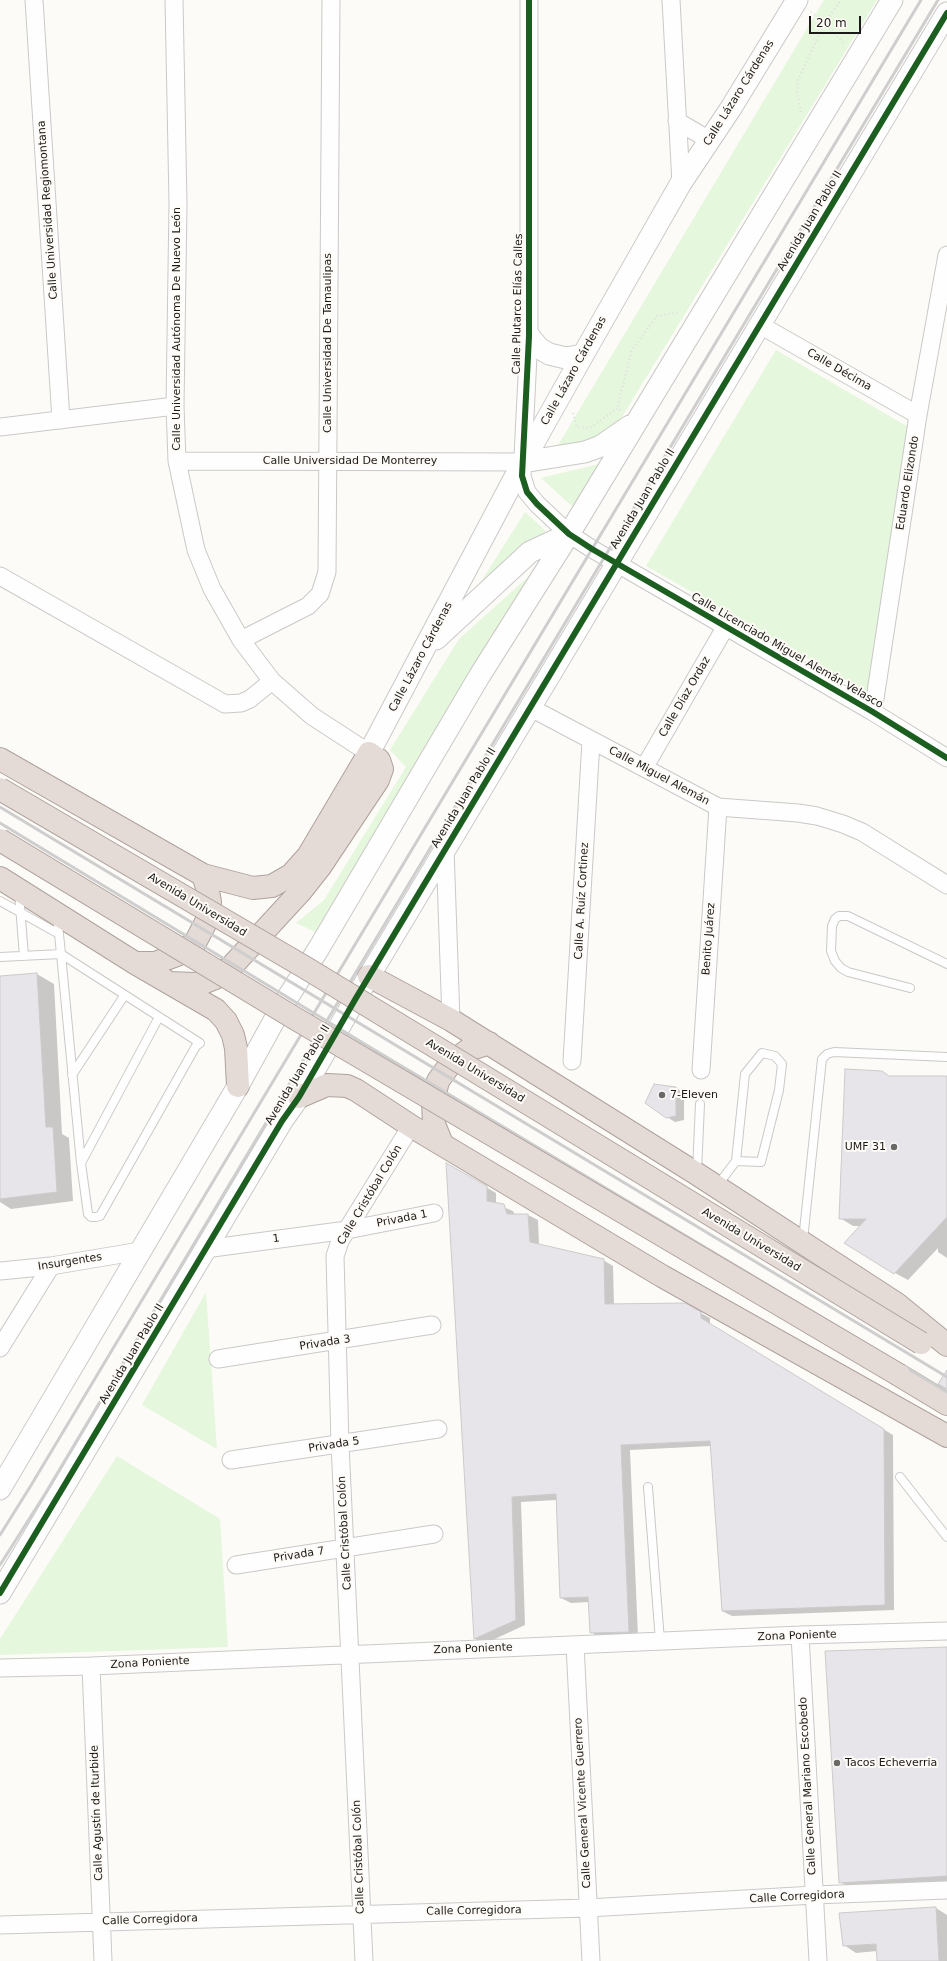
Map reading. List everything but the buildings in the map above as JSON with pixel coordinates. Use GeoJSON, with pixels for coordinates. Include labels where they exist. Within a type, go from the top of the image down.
{"type":"FeatureCollection","features":[{"type":"Feature","properties":{"kind":"highway"},"geometry":{"type":"LineString","coordinates":[[0,759],[203,875],[253,888],[272,886],[291,875],[308,856],[369,753],[379,760],[381,765],[378,780],[320,867],[301,891],[224,972],[205,982],[193,984],[170,983]]}},
{"type":"Feature","properties":{"kind":"highway","name":"Avenida Universidad"},"geometry":{"type":"LineString","coordinates":[[0,789],[306,968],[947,1358]]}},
{"type":"Feature","properties":{"kind":"highway"},"geometry":{"type":"LineString","coordinates":[[0,840],[296,1019],[947,1404]]}},
{"type":"Feature","properties":{"kind":"highway"},"geometry":{"type":"LineString","coordinates":[[136,963],[155,963],[177,955],[195,943],[207,920],[210,902],[203,875]]}},
{"type":"Feature","properties":{"kind":"highway"},"geometry":{"type":"LineString","coordinates":[[0,878],[19,890],[58,924],[136,963],[216,1010],[226,1021],[232,1034],[236,1048],[238,1086]]}},
{"type":"Feature","properties":{"kind":"highway"},"geometry":{"type":"LineString","coordinates":[[369,976],[451,1020],[697,1174],[897,1304],[936,1334],[947,1345]]}},
{"type":"Feature","properties":{"kind":"highway"},"geometry":{"type":"LineString","coordinates":[[442,1144],[434,1124],[433,1102],[438,1081],[450,1063],[468,1050],[489,1043]]}},
{"type":"Feature","properties":{"kind":"highway"},"geometry":{"type":"LineString","coordinates":[[299,1097],[327,1085],[347,1086],[356,1090],[411,1126],[662,1276],[947,1436]]}},
{"type":"Feature","properties":{"kind":"street","name":"Calle Universidad Regiomontana"},"geometry":{"type":"LineString","coordinates":[[34,0],[62,420]]}},
{"type":"Feature","properties":{"kind":"street","name":"Calle Universidad Autónoma De Nuevo León"},"geometry":{"type":"LineString","coordinates":[[174,0],[178,202],[175,406],[177,461],[196,550],[212,589],[241,640],[272,681],[312,716],[369,753]]}},
{"type":"Feature","properties":{"kind":"street","name":"Calle Universidad De Tamaulipas"},"geometry":{"type":"LineString","coordinates":[[241,640],[308,606],[320,594],[327,572],[331,0]]}},
{"type":"Feature","properties":{"kind":"street","name":"Calle Plutarco Elías Calles"},"geometry":{"type":"LineString","coordinates":[[529,0],[529,336],[522,476],[527,492],[537,504],[569,534],[616,564]]}},
{"type":"Feature","properties":{"kind":"street"},"geometry":{"type":"LineString","coordinates":[[671,0],[681,183]]}},
{"type":"Feature","properties":{"kind":"street"},"geometry":{"type":"LineString","coordinates":[[0,1489],[238,1086],[281,1008],[320,948],[480,675],[569,534],[892,0]]}},
{"type":"Feature","properties":{"kind":"street","name":"Calle Lázaro Cárdenas"},"geometry":{"type":"LineString","coordinates":[[369,753],[425,650],[523,462],[583,355],[681,183],[731,108],[796,1]]}},
{"type":"Feature","properties":{"kind":"street","name":"Avenida Juan Pablo II"},"geometry":{"type":"LineString","coordinates":[[0,1593],[282,1121],[299,1097],[445,848],[531,708],[947,13]]}},
{"type":"Feature","properties":{"kind":"street"},"geometry":{"type":"LineString","coordinates":[[677,121],[709,140]]}},
{"type":"Feature","properties":{"kind":"street","name":"Eduardo Elizondo"},"geometry":{"type":"LineString","coordinates":[[873,712],[918,415],[947,255]]}},
{"type":"Feature","properties":{"kind":"street","name":"Calle Décima"},"geometry":{"type":"LineString","coordinates":[[760,325],[918,415]]}},
{"type":"Feature","properties":{"kind":"street"},"geometry":{"type":"LineString","coordinates":[[529,336],[539,348],[549,354],[566,358],[583,355]]}},
{"type":"Feature","properties":{"kind":"street"},"geometry":{"type":"LineString","coordinates":[[0,428],[175,406]]}},
{"type":"Feature","properties":{"kind":"street"},"geometry":{"type":"LineString","coordinates":[[523,462],[585,452],[601,446],[641,415]]}},
{"type":"Feature","properties":{"kind":"street","name":"Calle Universidad De Monterrey"},"geometry":{"type":"LineString","coordinates":[[177,461],[327,460],[523,462]]}},
{"type":"Feature","properties":{"kind":"street"},"geometry":{"type":"LineString","coordinates":[[425,650],[530,552],[569,534]]}},
{"type":"Feature","properties":{"kind":"street","name":"Calle Licenciado Miguel Alemán Velasco"},"geometry":{"type":"LineString","coordinates":[[616,564],[873,712],[947,758]]}},
{"type":"Feature","properties":{"kind":"street"},"geometry":{"type":"LineString","coordinates":[[0,576],[225,704],[241,703],[250,700],[272,681]]}},
{"type":"Feature","properties":{"kind":"street","name":"Calle Díaz Ordaz"},"geometry":{"type":"LineString","coordinates":[[644,768],[726,626]]}},
{"type":"Feature","properties":{"kind":"street","name":"Calle Miguel Alemán"},"geometry":{"type":"LineString","coordinates":[[531,708],[718,807],[798,813],[817,816],[843,824],[862,832],[947,885]]}},
{"type":"Feature","properties":{"kind":"street","name":"Calle A. Ruíz Cortinez"},"geometry":{"type":"LineString","coordinates":[[572,1061],[591,741]]}},
{"type":"Feature","properties":{"kind":"street","name":"Benito Juárez"},"geometry":{"type":"LineString","coordinates":[[701,1070],[718,807]]}},
{"type":"Feature","properties":{"kind":"street"},"geometry":{"type":"LineString","coordinates":[[445,848],[451,1020]]}},
{"type":"Feature","properties":{"kind":"street","name":"Calle Cristóbal Colón"},"geometry":{"type":"LineString","coordinates":[[364,1961],[351,1654],[340,1444],[335,1256],[340,1241],[411,1126]]}},
{"type":"Feature","properties":{"kind":"street","name":"Privada 1"},"geometry":{"type":"LineString","coordinates":[[347,1230],[434,1213]]}},
{"type":"Feature","properties":{"kind":"street","name":"1"},"geometry":{"type":"LineString","coordinates":[[205,1249],[347,1230]]}},
{"type":"Feature","properties":{"kind":"street","name":"Insurgentes"},"geometry":{"type":"LineString","coordinates":[[0,1271],[51,1266],[140,1251]]}},
{"type":"Feature","properties":{"kind":"street"},"geometry":{"type":"LineString","coordinates":[[0,1348],[51,1266]]}},
{"type":"Feature","properties":{"kind":"street","name":"Privada 3"},"geometry":{"type":"LineString","coordinates":[[218,1359],[432,1325]]}},
{"type":"Feature","properties":{"kind":"street","name":"Privada 5"},"geometry":{"type":"LineString","coordinates":[[231,1460],[438,1429]]}},
{"type":"Feature","properties":{"kind":"street","name":"Privada 7"},"geometry":{"type":"LineString","coordinates":[[236,1565],[434,1534]]}},
{"type":"Feature","properties":{"kind":"street","name":"Zona Poniente"},"geometry":{"type":"LineString","coordinates":[[0,1668],[91,1666],[800,1635],[947,1631]]}},
{"type":"Feature","properties":{"kind":"street","name":"Calle General Mariano Escobedo"},"geometry":{"type":"LineString","coordinates":[[800,1635],[818,1961]]}},
{"type":"Feature","properties":{"kind":"street","name":"Calle General Vicente Guerrero"},"geometry":{"type":"LineString","coordinates":[[575,1646],[591,1961]]}},
{"type":"Feature","properties":{"kind":"street","name":"Calle Agustín de Iturbide"},"geometry":{"type":"LineString","coordinates":[[91,1666],[103,1961]]}},
{"type":"Feature","properties":{"kind":"street","name":"Calle Corregidora"},"geometry":{"type":"LineString","coordinates":[[0,1925],[588,1908],[814,1895],[947,1890]]}},
{"type":"Feature","properties":{"kind":"lane"},"geometry":{"type":"LineString","coordinates":[[19,890],[24,956]]}},
{"type":"Feature","properties":{"kind":"lane"},"geometry":{"type":"LineString","coordinates":[[0,901],[21,913],[58,924],[61,954],[72,1076],[81,1163],[88,1214],[91,1217],[96,1218],[100,1216],[196,1046],[200,1043],[124,996],[61,954],[0,957]]}},
{"type":"Feature","properties":{"kind":"lane"},"geometry":{"type":"LineString","coordinates":[[910,988],[848,972],[840,968],[831,951],[832,926],[835,919],[839,916],[848,916],[947,964]]}},
{"type":"Feature","properties":{"kind":"lane"},"geometry":{"type":"LineString","coordinates":[[72,1076],[124,996]]}},
{"type":"Feature","properties":{"kind":"lane"},"geometry":{"type":"LineString","coordinates":[[81,1163],[159,1017]]}},
{"type":"Feature","properties":{"kind":"lane"},"geometry":{"type":"LineString","coordinates":[[802,1242],[822,1059],[827,1054],[834,1052],[947,1057]]}},
{"type":"Feature","properties":{"kind":"lane"},"geometry":{"type":"LineString","coordinates":[[717,1187],[736,1161],[745,1074],[762,1053],[775,1056],[782,1064],[779,1090],[761,1162],[736,1161]]}},
{"type":"Feature","properties":{"kind":"lane"},"geometry":{"type":"LineString","coordinates":[[697,1174],[700,1104]]}},
{"type":"Feature","properties":{"kind":"lane"},"geometry":{"type":"LineString","coordinates":[[900,1477],[947,1537]]}},
{"type":"Feature","properties":{"kind":"lane"},"geometry":{"type":"LineString","coordinates":[[648,1487],[660,1641]]}},
{"type":"Feature","properties":{"kind":"path"},"geometry":{"type":"LineString","coordinates":[[801,114],[797,92],[798,80],[825,22],[841,0]]}},
{"type":"Feature","properties":{"kind":"path"},"geometry":{"type":"LineString","coordinates":[[796,1],[825,22],[842,41],[855,61]]}},
{"type":"Feature","properties":{"kind":"path"},"geometry":{"type":"LineString","coordinates":[[567,384],[577,426],[591,427],[618,408],[625,373],[632,350],[657,316],[677,314],[683,310]]}},
{"type":"Feature","properties":{"kind":"path"},"geometry":{"type":"LineString","coordinates":[[618,408],[641,415]]}},
{"type":"Feature","properties":{"kind":"green space"},"geometry":{"type":"Polygon","coordinates":[[[824,0],[877,0],[606,443],[554,452],[824,0]]]}},
{"type":"Feature","properties":{"kind":"green space"},"geometry":{"type":"Polygon","coordinates":[[[776,350],[910,428],[873,695],[646,566],[776,350]]]}},
{"type":"Feature","properties":{"kind":"green space"},"geometry":{"type":"Polygon","coordinates":[[[603,463],[574,508],[541,478],[603,463]]]}},
{"type":"Feature","properties":{"kind":"green space"},"geometry":{"type":"Polygon","coordinates":[[[525,512],[546,531],[460,615],[525,512]]]}},
{"type":"Feature","properties":{"kind":"green space"},"geometry":{"type":"Polygon","coordinates":[[[538,568],[324,936],[296,923],[324,900],[406,767],[390,750],[459,639],[538,568]]]}},
{"type":"Feature","properties":{"kind":"green space"},"geometry":{"type":"Polygon","coordinates":[[[206,1292],[217,1449],[142,1405],[206,1292]]]}},
{"type":"Feature","properties":{"kind":"green space"},"geometry":{"type":"Polygon","coordinates":[[[117,1456],[220,1519],[228,1647],[0,1655],[0,1639],[117,1456]]]}},
{"type":"Feature","properties":{"kind":"railway"},"geometry":{"type":"LineString","coordinates":[[0,1535],[921,0]]}},
{"type":"Feature","properties":{"kind":"railway"},"geometry":{"type":"LineString","coordinates":[[0,1565],[45,1494],[938,0]]}},
{"type":"Feature","properties":{"kind":"railway"},"geometry":{"type":"LineString","coordinates":[[0,807],[947,1377]]}},
{"type":"Feature","properties":{"kind":"railway"},"geometry":{"type":"LineString","coordinates":[[0,823],[368,1046],[947,1392]]}},
{"type":"Feature","properties":{"kind":"cycle path"},"geometry":{"type":"LineString","coordinates":[[529,0],[529,336],[522,476],[527,492],[537,504],[569,534],[592,549],[873,712],[947,758]]}},
{"type":"Feature","properties":{"kind":"cycle path"},"geometry":{"type":"LineString","coordinates":[[0,1593],[282,1121],[299,1097],[356,998],[947,13]]}},
{"type":"Feature","properties":{"kind":"place","name":"7-Eleven"},"geometry":{"type":"Point","coordinates":[662,1095]}},
{"type":"Feature","properties":{"kind":"place","name":"UMF 31"},"geometry":{"type":"Point","coordinates":[894,1147]}},
{"type":"Feature","properties":{"kind":"place","name":"Tacos Echeverria"},"geometry":{"type":"Point","coordinates":[837,1763]}}]}
